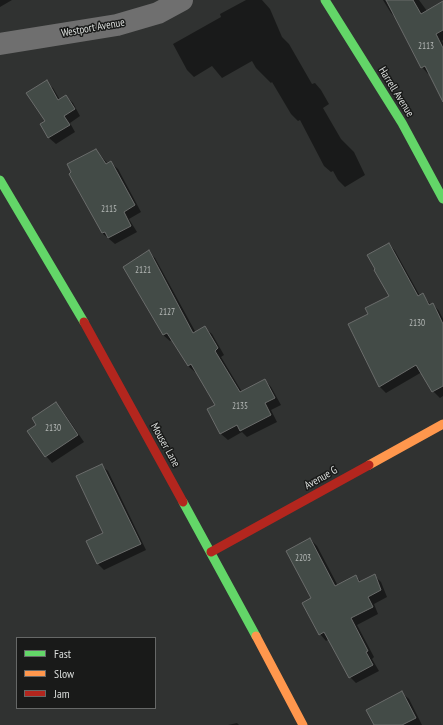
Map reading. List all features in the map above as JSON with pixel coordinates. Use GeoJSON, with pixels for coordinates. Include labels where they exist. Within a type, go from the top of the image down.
{"type":"FeatureCollection","features":[{"type":"Feature","properties":{"kind":"street","name":"Westport Avenue"},"geometry":{"type":"LineString","coordinates":[[0,44],[117,25],[158,12],[182,0]]}},
{"type":"Feature","properties":{"kind":"street","name":"Harrell Avenue"},"geometry":{"type":"LineString","coordinates":[[325,0],[402,123],[443,199]]}},
{"type":"Feature","properties":{"kind":"street","name":"Mouser Lane"},"geometry":{"type":"LineString","coordinates":[[0,180],[88,330],[211,552],[303,725]]}},
{"type":"Feature","properties":{"kind":"street","name":"Avenue G"},"geometry":{"type":"LineString","coordinates":[[211,552],[443,424]]}},
{"type":"Feature","properties":{"kind":"building"},"geometry":{"type":"Polygon","coordinates":[[[386,0],[413,0],[421,14],[443,1],[443,30],[436,34],[443,48],[443,102],[425,66],[421,68],[386,0]]]}},
{"type":"Feature","properties":{"kind":"building"},"geometry":{"type":"Polygon","coordinates":[[[47,80],[58,100],[66,95],[75,109],[64,116],[70,125],[48,138],[40,124],[45,121],[26,93],[47,80]]]}},
{"type":"Feature","properties":{"kind":"building"},"geometry":{"type":"Polygon","coordinates":[[[96,149],[106,164],[111,161],[135,205],[124,212],[131,226],[108,238],[105,232],[102,233],[69,174],[71,172],[67,164],[96,149]]]}},
{"type":"Feature","properties":{"kind":"building"},"geometry":{"type":"Polygon","coordinates":[[[389,243],[418,296],[423,293],[429,305],[433,303],[443,324],[443,386],[432,392],[416,365],[379,387],[348,324],[368,314],[365,308],[389,296],[367,255],[389,243]]]}},
{"type":"Feature","properties":{"kind":"building"},"geometry":{"type":"Polygon","coordinates":[[[149,250],[193,333],[205,326],[218,348],[215,351],[240,392],[265,379],[275,398],[265,403],[271,415],[240,431],[237,425],[220,434],[207,409],[215,405],[191,364],[188,366],[167,333],[163,335],[123,267],[149,250]]]}},
{"type":"Feature","properties":{"kind":"building"},"geometry":{"type":"Polygon","coordinates":[[[56,402],[78,435],[45,457],[27,431],[36,425],[32,418],[56,402]]]}},
{"type":"Feature","properties":{"kind":"building"},"geometry":{"type":"Polygon","coordinates":[[[102,464],[141,544],[97,564],[86,541],[103,533],[76,476],[102,464]]]}},
{"type":"Feature","properties":{"kind":"building"},"geometry":{"type":"Polygon","coordinates":[[[310,538],[335,586],[356,575],[359,582],[375,574],[381,590],[368,597],[373,607],[351,618],[368,651],[366,652],[373,665],[349,678],[324,632],[319,635],[302,603],[311,598],[286,551],[310,538]]]}},
{"type":"Feature","properties":{"kind":"building"},"geometry":{"type":"Polygon","coordinates":[[[402,691],[416,718],[402,725],[374,725],[366,710],[402,691]]]}},
{"type":"Feature","properties":{"kind":"traffic: fast"},"geometry":{"type":"LineString","coordinates":[[325,0],[402,123],[443,199]]}},
{"type":"Feature","properties":{"kind":"traffic: fast"},"geometry":{"type":"LineString","coordinates":[[0,180],[84,322]]}},
{"type":"Feature","properties":{"kind":"traffic: fast"},"geometry":{"type":"LineString","coordinates":[[183,502],[256,636]]}},
{"type":"Feature","properties":{"kind":"traffic: slow"},"geometry":{"type":"LineString","coordinates":[[369,465],[443,424]]}},
{"type":"Feature","properties":{"kind":"traffic: slow"},"geometry":{"type":"LineString","coordinates":[[256,636],[303,725]]}},
{"type":"Feature","properties":{"kind":"traffic: jam"},"geometry":{"type":"LineString","coordinates":[[84,322],[183,502]]}},
{"type":"Feature","properties":{"kind":"traffic: jam"},"geometry":{"type":"LineString","coordinates":[[211,552],[369,465]]}}]}
